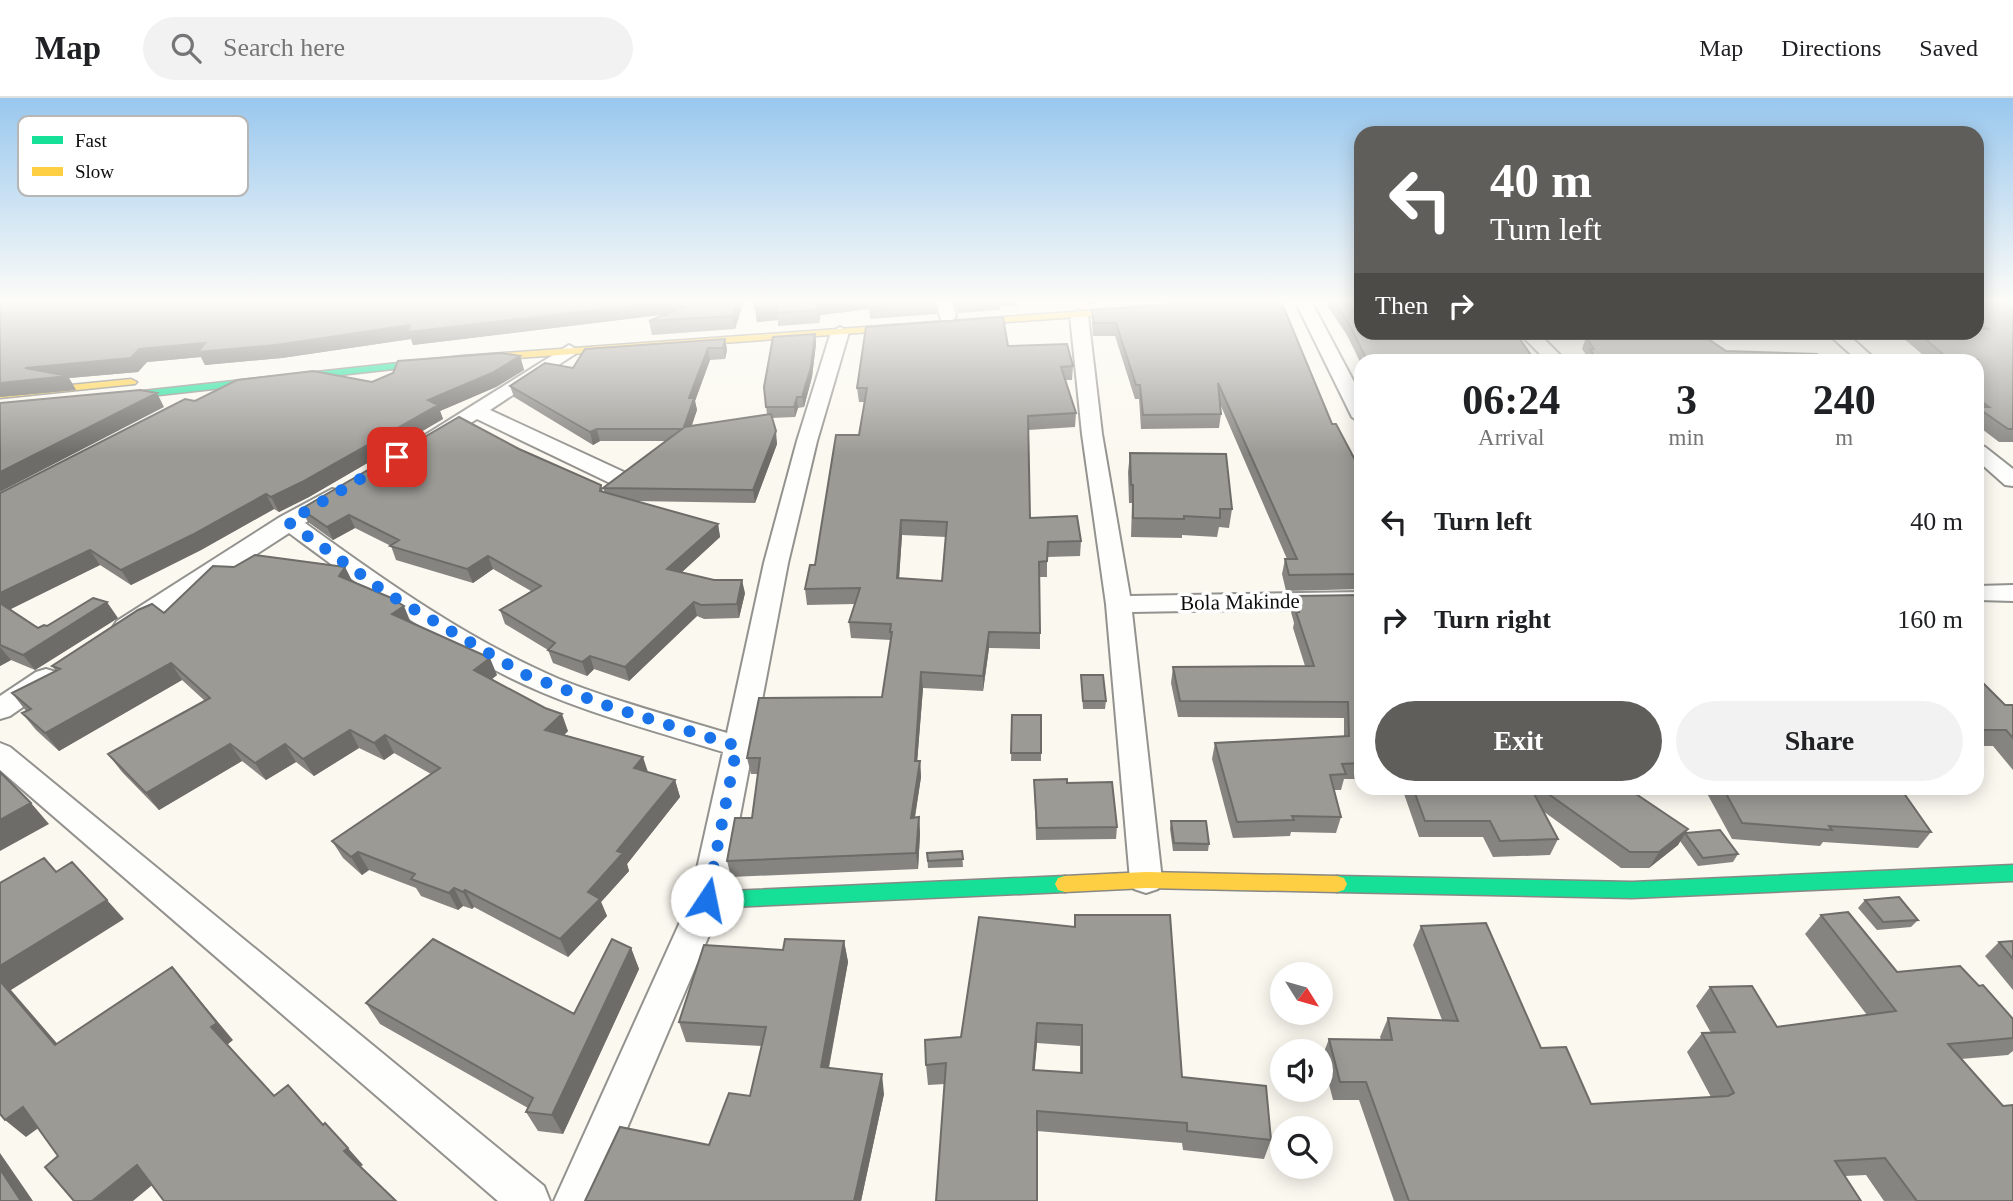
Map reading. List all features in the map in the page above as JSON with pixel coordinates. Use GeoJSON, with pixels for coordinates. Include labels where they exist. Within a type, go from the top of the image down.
{"type":"FeatureCollection","features":[{"type":"Feature","properties":{"kind":"street"},"geometry":{"type":"LineString","coordinates":[[0,395],[427,352]]}},
{"type":"Feature","properties":{"kind":"street"},"geometry":{"type":"LineString","coordinates":[[0,408],[223,386],[392,364],[538,352]]}},
{"type":"Feature","properties":{"kind":"street"},"geometry":{"type":"LineString","coordinates":[[408,451],[476,411],[565,352]]}},
{"type":"Feature","properties":{"kind":"street"},"geometry":{"type":"LineString","coordinates":[[575,1201],[707,900],[780,549],[807,442],[834,352]]}},
{"type":"Feature","properties":{"kind":"street"},"geometry":{"type":"LineString","coordinates":[[1083,352],[1092,434],[1119,604],[1146,880]]}},
{"type":"Feature","properties":{"kind":"street"},"geometry":{"type":"LineString","coordinates":[[1329,352],[1354,401]]}},
{"type":"Feature","properties":{"kind":"street"},"geometry":{"type":"LineString","coordinates":[[176,411],[223,386]]}},
{"type":"Feature","properties":{"kind":"street"},"geometry":{"type":"LineString","coordinates":[[476,411],[618,478]]}},
{"type":"Feature","properties":{"kind":"street"},"geometry":{"type":"LineString","coordinates":[[1984,456],[2013,480]]}},
{"type":"Feature","properties":{"kind":"street"},"geometry":{"type":"LineString","coordinates":[[109,638],[288,522],[354,483]]}},
{"type":"Feature","properties":{"kind":"street"},"geometry":{"type":"LineString","coordinates":[[288,522],[388,594],[526,675],[611,707],[737,746]]}},
{"type":"Feature","properties":{"kind":"street"},"geometry":{"type":"LineString","coordinates":[[1984,593],[2013,593]]}},
{"type":"Feature","properties":{"kind":"street","name":"Bola Makinde"},"geometry":{"type":"LineString","coordinates":[[1119,604],[1354,600]]}},
{"type":"Feature","properties":{"kind":"street"},"geometry":{"type":"LineString","coordinates":[[0,709],[64,667]]}},
{"type":"Feature","properties":{"kind":"street"},"geometry":{"type":"LineString","coordinates":[[0,754],[529,1201]]}},
{"type":"Feature","properties":{"kind":"street"},"geometry":{"type":"LineString","coordinates":[[707,900],[1146,880],[1632,890],[2013,873]]}},
{"type":"Feature","properties":{"kind":"building"},"geometry":{"type":"Polygon","coordinates":[[[0,352],[136,352],[131,358],[25,368],[68,376],[0,383],[0,352]]]}},
{"type":"Feature","properties":{"kind":"building"},"geometry":{"type":"Polygon","coordinates":[[[583,352],[706,352],[689,398],[694,398],[684,427],[771,414],[776,431],[753,490],[603,488],[682,429],[597,429],[590,432],[510,386],[545,363],[573,368],[583,352]]]}},
{"type":"Feature","properties":{"kind":"building"},"geometry":{"type":"Polygon","coordinates":[[[770,352],[813,352],[802,397],[797,397],[794,407],[766,407],[764,387],[770,352]]]}},
{"type":"Feature","properties":{"kind":"building"},"geometry":{"type":"Polygon","coordinates":[[[862,352],[1069,352],[1073,366],[1061,367],[1076,413],[1028,416],[1030,518],[1077,516],[1081,541],[1048,542],[1047,561],[1039,562],[1040,633],[989,632],[983,676],[921,672],[915,761],[920,761],[911,818],[919,817],[916,853],[727,861],[735,818],[752,818],[760,758],[747,758],[759,698],[882,697],[891,624],[849,622],[860,588],[805,589],[810,565],[815,565],[836,435],[859,435],[867,388],[857,388],[862,352]],[[901,520],[897,578],[942,581],[947,522],[901,520]]]}},
{"type":"Feature","properties":{"kind":"building"},"geometry":{"type":"Polygon","coordinates":[[[1126,352],[1302,352],[1332,424],[1336,424],[1354,458],[1354,574],[1289,575],[1285,559],[1297,559],[1218,383],[1221,414],[1143,415],[1140,385],[1136,385],[1126,352]]]}},
{"type":"Feature","properties":{"kind":"building"},"geometry":{"type":"Polygon","coordinates":[[[1363,352],[1530,354],[1364,354],[1363,352]]]}},
{"type":"Feature","properties":{"kind":"building"},"geometry":{"type":"Polygon","coordinates":[[[1592,352],[1771,352],[1817,354],[1592,352]]]}},
{"type":"Feature","properties":{"kind":"building"},"geometry":{"type":"Polygon","coordinates":[[[1941,352],[2013,352],[2013,429],[2008,429],[1984,412],[1984,407],[1989,407],[1984,403],[1984,354],[1941,352]]]}},
{"type":"Feature","properties":{"kind":"building"},"geometry":{"type":"Polygon","coordinates":[[[501,353],[520,356],[492,373],[428,400],[438,405],[302,482],[271,497],[266,494],[121,570],[90,550],[0,593],[0,493],[185,399],[195,401],[237,380],[313,371],[372,382],[393,373],[398,361],[501,353]]]}},
{"type":"Feature","properties":{"kind":"building"},"geometry":{"type":"Polygon","coordinates":[[[140,390],[157,393],[0,472],[0,403],[140,390]]]}},
{"type":"Feature","properties":{"kind":"building"},"geometry":{"type":"Polygon","coordinates":[[[459,417],[519,449],[601,485],[600,491],[718,524],[667,569],[714,580],[742,580],[737,604],[701,605],[694,602],[625,667],[590,656],[582,662],[548,650],[555,643],[500,610],[541,586],[488,556],[467,569],[390,546],[399,540],[349,515],[327,527],[301,509],[459,417]]]}},
{"type":"Feature","properties":{"kind":"building"},"geometry":{"type":"Polygon","coordinates":[[[1130,453],[1226,454],[1232,509],[1220,509],[1220,518],[1133,518],[1130,453]]]}},
{"type":"Feature","properties":{"kind":"building"},"geometry":{"type":"Polygon","coordinates":[[[255,555],[345,567],[339,576],[404,606],[392,614],[490,658],[474,670],[545,708],[562,714],[545,730],[643,757],[634,768],[675,780],[617,851],[623,853],[588,892],[600,899],[560,939],[465,890],[463,892],[454,888],[449,893],[411,879],[415,874],[358,852],[351,857],[332,841],[440,768],[385,735],[374,743],[350,730],[303,759],[285,744],[255,763],[230,744],[146,793],[108,754],[210,698],[171,663],[45,733],[22,713],[31,709],[12,693],[60,669],[52,666],[138,610],[152,604],[164,613],[213,566],[234,567],[255,555]]]}},
{"type":"Feature","properties":{"kind":"building"},"geometry":{"type":"Polygon","coordinates":[[[1354,595],[1354,763],[1342,764],[1346,774],[1330,775],[1341,817],[1292,816],[1294,820],[1237,822],[1215,743],[1349,736],[1348,702],[1180,701],[1173,667],[1314,666],[1296,612],[1299,612],[1294,596],[1354,595]]]}},
{"type":"Feature","properties":{"kind":"building"},"geometry":{"type":"Polygon","coordinates":[[[93,598],[107,602],[23,655],[0,645],[0,603],[38,628],[47,626],[93,598]]]}},
{"type":"Feature","properties":{"kind":"building"},"geometry":{"type":"Polygon","coordinates":[[[1081,675],[1103,675],[1106,701],[1083,701],[1081,675]]]}},
{"type":"Feature","properties":{"kind":"building"},"geometry":{"type":"Polygon","coordinates":[[[1984,684],[2005,705],[2013,705],[2013,738],[2006,730],[1984,730],[1984,684]]]}},
{"type":"Feature","properties":{"kind":"building"},"geometry":{"type":"Polygon","coordinates":[[[1012,715],[1041,715],[1041,753],[1011,753],[1012,715]]]}},
{"type":"Feature","properties":{"kind":"building"},"geometry":{"type":"Polygon","coordinates":[[[0,772],[31,803],[0,820],[0,772]]]}},
{"type":"Feature","properties":{"kind":"building"},"geometry":{"type":"Polygon","coordinates":[[[1067,779],[1067,783],[1112,782],[1117,827],[1037,828],[1034,780],[1067,779]]]}},
{"type":"Feature","properties":{"kind":"building"},"geometry":{"type":"Polygon","coordinates":[[[1416,795],[1535,795],[1558,839],[1500,841],[1490,821],[1425,821],[1416,795]]]}},
{"type":"Feature","properties":{"kind":"building"},"geometry":{"type":"Polygon","coordinates":[[[1550,795],[1637,795],[1688,829],[1659,852],[1630,852],[1550,795]]]}},
{"type":"Feature","properties":{"kind":"building"},"geometry":{"type":"Polygon","coordinates":[[[1727,795],[1905,795],[1931,832],[1829,826],[1832,830],[1742,823],[1727,795]]]}},
{"type":"Feature","properties":{"kind":"building"},"geometry":{"type":"Polygon","coordinates":[[[1171,821],[1206,821],[1209,844],[1174,843],[1171,821]]]}},
{"type":"Feature","properties":{"kind":"building"},"geometry":{"type":"Polygon","coordinates":[[[1720,830],[1738,854],[1703,858],[1685,833],[1720,830]]]}},
{"type":"Feature","properties":{"kind":"building"},"geometry":{"type":"Polygon","coordinates":[[[962,851],[963,859],[928,861],[927,853],[962,851]]]}},
{"type":"Feature","properties":{"kind":"building"},"geometry":{"type":"Polygon","coordinates":[[[44,858],[56,872],[72,862],[107,900],[0,966],[0,883],[44,858]]]}},
{"type":"Feature","properties":{"kind":"building"},"geometry":{"type":"Polygon","coordinates":[[[1899,897],[1918,920],[1883,922],[1865,900],[1899,897]]]}},
{"type":"Feature","properties":{"kind":"building"},"geometry":{"type":"Polygon","coordinates":[[[1848,912],[1897,972],[1960,966],[1979,986],[1983,985],[2013,1019],[2013,1038],[1948,1044],[2003,1106],[2013,1105],[2013,1201],[1917,1201],[1885,1158],[1835,1161],[1861,1201],[1409,1201],[1366,1082],[1340,1082],[1333,1055],[1333,1039],[1392,1040],[1388,1018],[1458,1021],[1421,926],[1486,923],[1541,1048],[1566,1047],[1591,1104],[1728,1096],[1734,1093],[1702,1033],[1735,1032],[1710,987],[1752,986],[1777,1027],[1896,1011],[1821,915],[1848,912]]]}},
{"type":"Feature","properties":{"kind":"building"},"geometry":{"type":"Polygon","coordinates":[[[1075,915],[1170,915],[1182,1077],[1266,1086],[1270,1140],[1187,1131],[1187,1123],[1037,1111],[1037,1201],[936,1201],[946,1063],[926,1065],[925,1040],[961,1037],[979,917],[1075,927],[1075,915]],[[1037,1023],[1033,1070],[1082,1073],[1082,1025],[1037,1023]]]}},
{"type":"Feature","properties":{"kind":"building"},"geometry":{"type":"Polygon","coordinates":[[[433,939],[574,1014],[612,939],[631,948],[552,1115],[526,1112],[533,1098],[366,1003],[433,939]]]}},
{"type":"Feature","properties":{"kind":"building"},"geometry":{"type":"Polygon","coordinates":[[[785,939],[844,941],[821,1067],[882,1074],[854,1201],[585,1201],[620,1127],[709,1145],[729,1093],[750,1096],[766,1027],[679,1022],[704,945],[783,950],[785,939]]]}},
{"type":"Feature","properties":{"kind":"building"},"geometry":{"type":"Polygon","coordinates":[[[2013,941],[2013,959],[1999,942],[2013,941]]]}},
{"type":"Feature","properties":{"kind":"building"},"geometry":{"type":"Polygon","coordinates":[[[172,967],[217,1023],[211,1027],[274,1096],[288,1085],[323,1125],[325,1123],[348,1148],[344,1151],[396,1201],[164,1201],[137,1165],[92,1201],[74,1201],[45,1167],[58,1156],[23,1107],[5,1120],[0,1114],[0,981],[55,1045],[172,967]]]}},
{"type":"Feature","properties":{"kind":"building"},"geometry":{"type":"Polygon","coordinates":[[[0,1169],[21,1201],[0,1201],[0,1169]]]}},
{"type":"Feature","properties":{"kind":"traffic: fast"},"geometry":{"type":"LineString","coordinates":[[106,398],[462,359]]}},
{"type":"Feature","properties":{"kind":"traffic: fast"},"geometry":{"type":"LineString","coordinates":[[1337,884],[1632,890],[2013,873]]}},
{"type":"Feature","properties":{"kind":"traffic: fast"},"geometry":{"type":"LineString","coordinates":[[707,900],[1065,884]]}},
{"type":"Feature","properties":{"kind":"traffic: slow"},"geometry":{"type":"LineString","coordinates":[[462,359],[553,352]]}},
{"type":"Feature","properties":{"kind":"traffic: slow"},"geometry":{"type":"LineString","coordinates":[[0,395],[131,382]]}},
{"type":"Feature","properties":{"kind":"traffic: slow"},"geometry":{"type":"LineString","coordinates":[[1065,884],[1146,880],[1337,884]]}},
{"type":"Feature","properties":{"kind":"route"},"geometry":{"type":"LineString","coordinates":[[397,457],[288,522],[388,594],[526,675],[611,707],[737,746],[707,900]]}}]}
